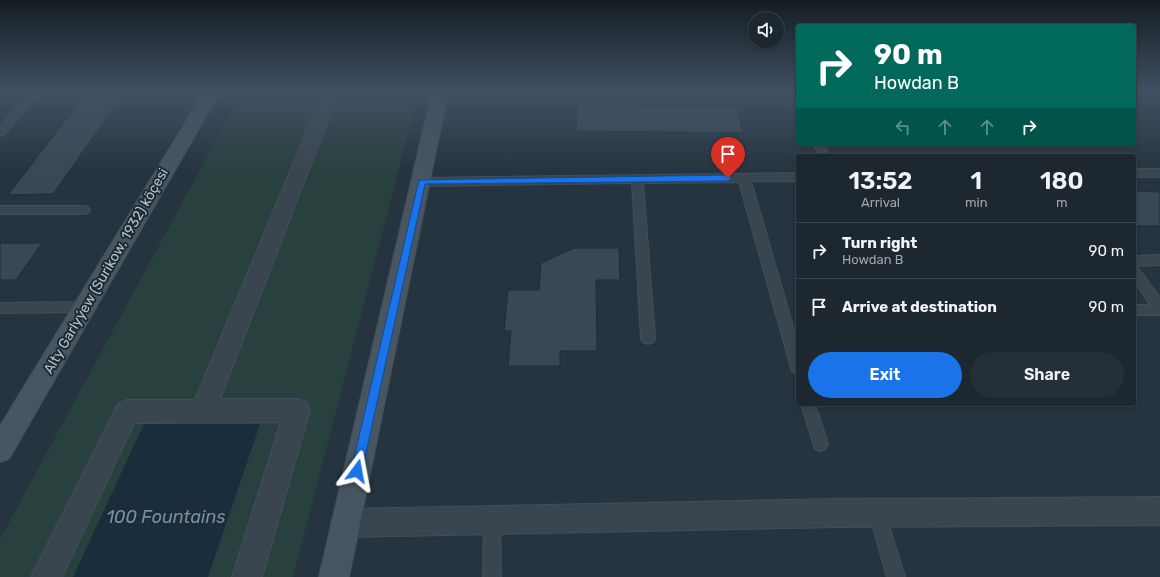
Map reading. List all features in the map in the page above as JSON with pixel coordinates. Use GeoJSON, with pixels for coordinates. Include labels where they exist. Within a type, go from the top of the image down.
{"type":"FeatureCollection","features":[{"type":"Feature","properties":{"kind":"street","name":"Alty Garlyýew (Surikow, 1932) köçesi"},"geometry":{"type":"LineString","coordinates":[[0,450],[196,119]]}},
{"type":"Feature","properties":{"kind":"street"},"geometry":{"type":"LineString","coordinates":[[202,410],[320,119]]}},
{"type":"Feature","properties":{"kind":"street"},"geometry":{"type":"LineString","coordinates":[[334,577],[434,119]]}},
{"type":"Feature","properties":{"kind":"street"},"geometry":{"type":"LineString","coordinates":[[46,577],[127,412],[297,410],[247,577]]}},
{"type":"Feature","properties":{"kind":"street"},"geometry":{"type":"LineString","coordinates":[[345,523],[877,513],[1160,511]]}},
{"type":"Feature","properties":{"kind":"lane"},"geometry":{"type":"LineString","coordinates":[[0,133],[12,119]]}},
{"type":"Feature","properties":{"kind":"lane"},"geometry":{"type":"LineString","coordinates":[[1136,173],[1160,173]]}},
{"type":"Feature","properties":{"kind":"lane"},"geometry":{"type":"LineString","coordinates":[[421,182],[796,177]]}},
{"type":"Feature","properties":{"kind":"lane"},"geometry":{"type":"LineString","coordinates":[[744,178],[796,361]]}},
{"type":"Feature","properties":{"kind":"lane"},"geometry":{"type":"LineString","coordinates":[[637,179],[648,338]]}},
{"type":"Feature","properties":{"kind":"lane"},"geometry":{"type":"LineString","coordinates":[[0,210],[84,210]]}},
{"type":"Feature","properties":{"kind":"lane"},"geometry":{"type":"LineString","coordinates":[[1136,261],[1160,260]]}},
{"type":"Feature","properties":{"kind":"lane"},"geometry":{"type":"LineString","coordinates":[[1136,274],[1160,309]]}},
{"type":"Feature","properties":{"kind":"lane"},"geometry":{"type":"LineString","coordinates":[[0,308],[85,307]]}},
{"type":"Feature","properties":{"kind":"lane"},"geometry":{"type":"LineString","coordinates":[[1136,310],[1160,309]]}},
{"type":"Feature","properties":{"kind":"lane"},"geometry":{"type":"LineString","coordinates":[[809,406],[820,444]]}},
{"type":"Feature","properties":{"kind":"lane"},"geometry":{"type":"LineString","coordinates":[[877,513],[896,577]]}},
{"type":"Feature","properties":{"kind":"lane"},"geometry":{"type":"LineString","coordinates":[[492,520],[492,577]]}},
{"type":"Feature","properties":{"kind":"green space"},"geometry":{"type":"Polygon","coordinates":[[[227,119],[412,119],[293,577],[0,577],[0,539],[227,119]]]}},
{"type":"Feature","properties":{"kind":"water","name":"100 Fountains"},"geometry":{"type":"Polygon","coordinates":[[[144,424],[260,424],[208,577],[73,577],[144,424]]]}},
{"type":"Feature","properties":{"kind":"building"},"geometry":{"type":"Polygon","coordinates":[[[66,119],[106,119],[53,194],[8,195],[66,119]]]}},
{"type":"Feature","properties":{"kind":"building"},"geometry":{"type":"Polygon","coordinates":[[[576,119],[740,119],[743,133],[576,131],[576,119]]]}},
{"type":"Feature","properties":{"kind":"building"},"geometry":{"type":"Polygon","coordinates":[[[1136,191],[1160,192],[1160,226],[1136,226],[1136,191]]]}},
{"type":"Feature","properties":{"kind":"building"},"geometry":{"type":"Polygon","coordinates":[[[0,243],[42,243],[16,280],[0,280],[0,243]]]}},
{"type":"Feature","properties":{"kind":"building"},"geometry":{"type":"Polygon","coordinates":[[[574,248],[619,248],[620,280],[596,280],[597,351],[560,351],[560,366],[508,366],[511,331],[504,331],[508,290],[539,290],[541,263],[574,248]]]}},
{"type":"Feature","properties":{"kind":"route"},"geometry":{"type":"LineString","coordinates":[[357,471],[421,182],[728,178]]}}]}
